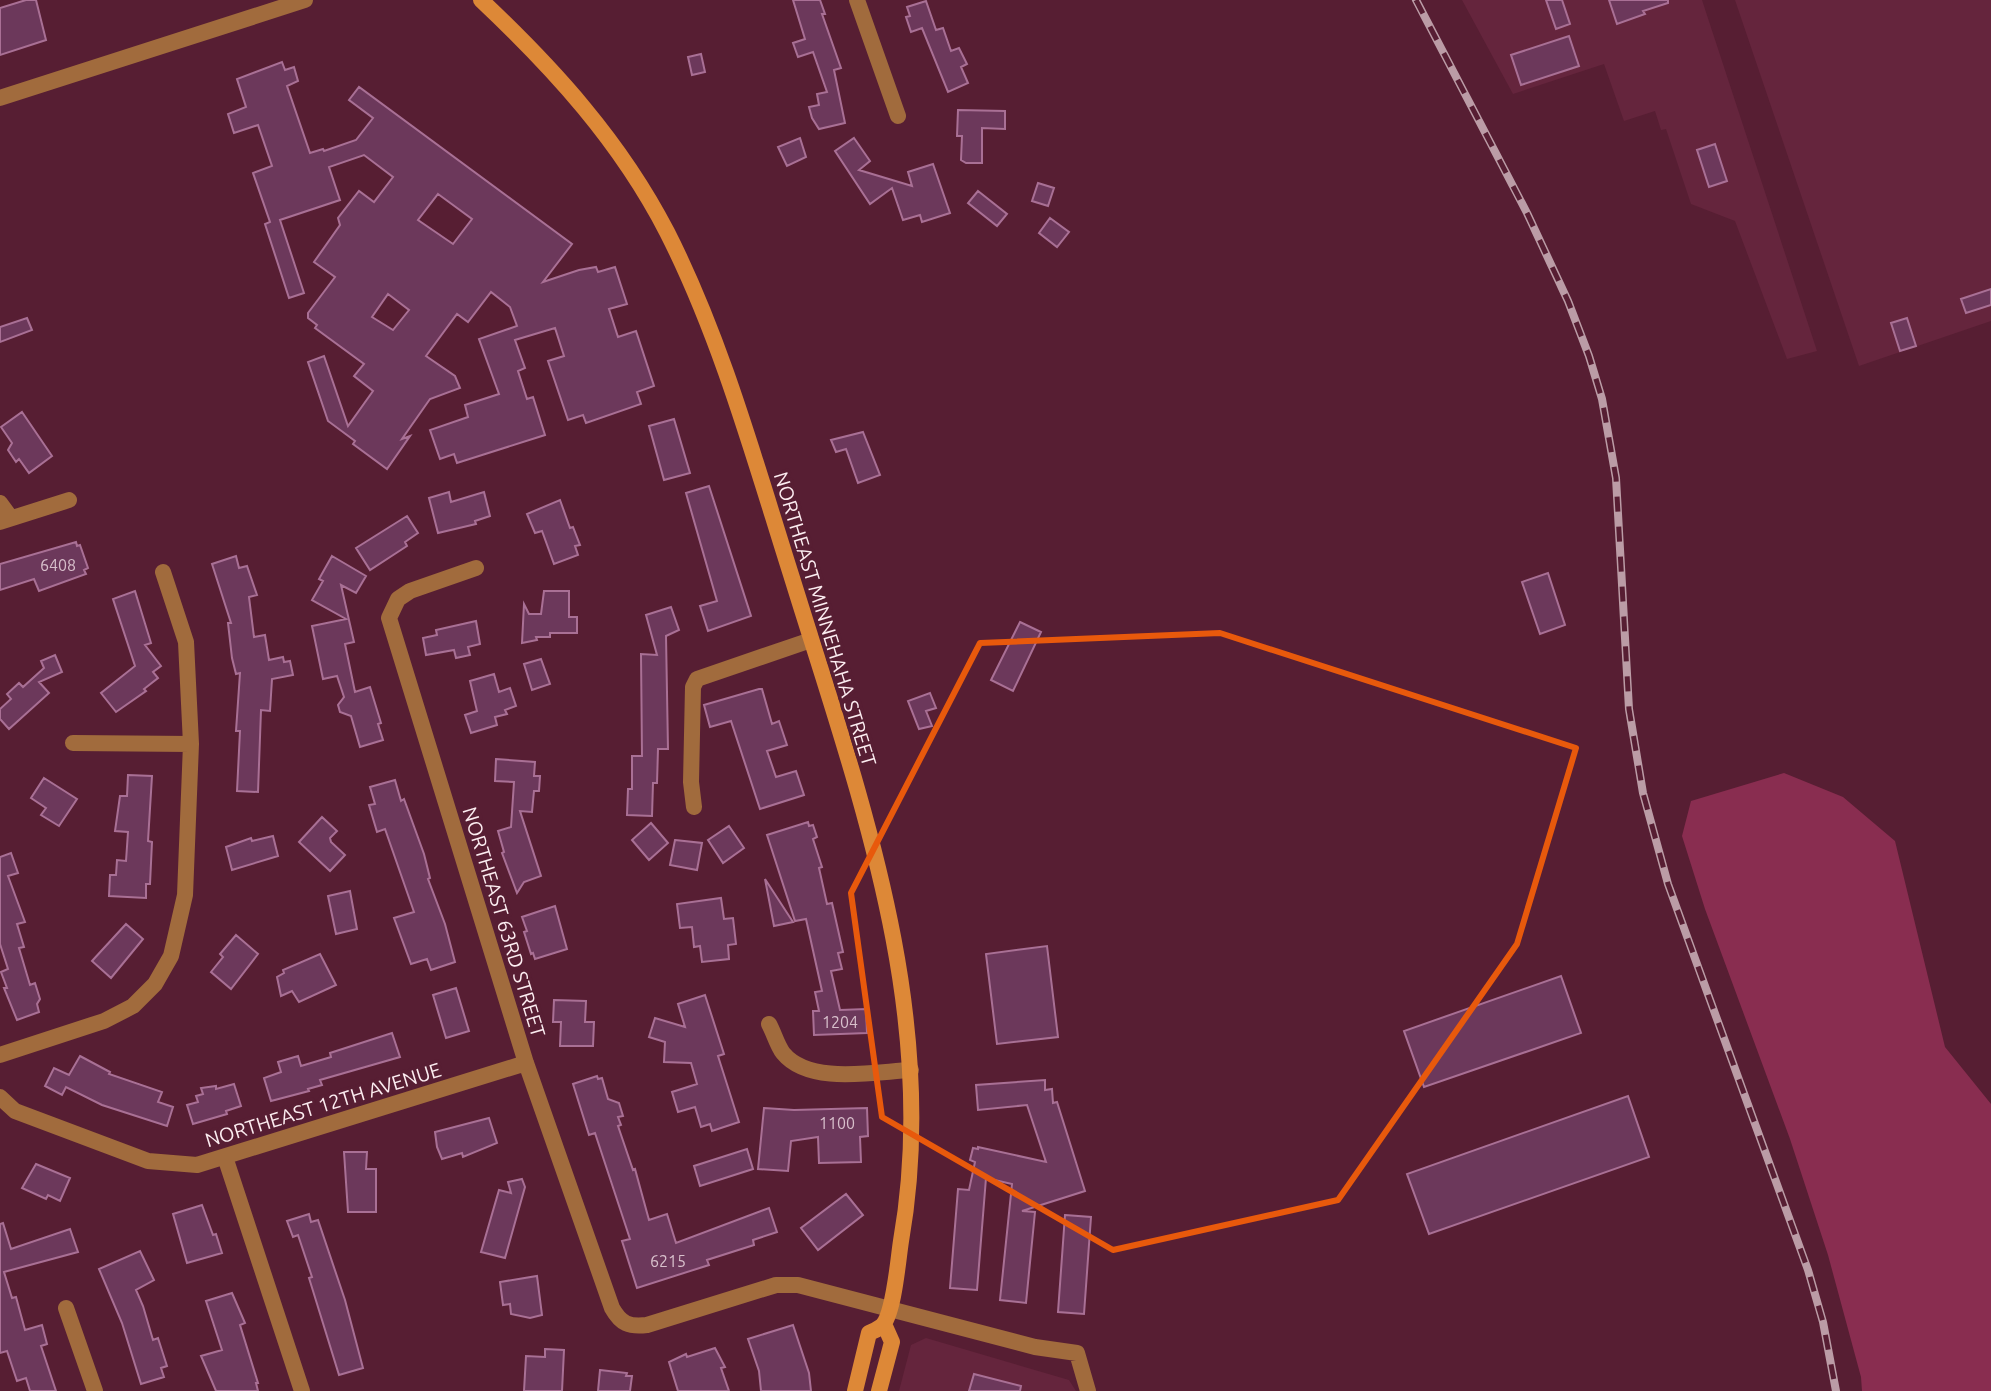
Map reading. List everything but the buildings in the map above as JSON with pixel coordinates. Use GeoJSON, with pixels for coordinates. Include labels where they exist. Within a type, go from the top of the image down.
{"type":"FeatureCollection","features":[{"type":"Feature","properties":{"kind":"main road","name":"NORTHEAST MINNEHAHA STREET"},"geometry":{"type":"LineString","coordinates":[[481,0],[546,62],[582,103],[645,193],[668,234],[731,390],[858,791],[883,884],[904,992],[911,1070],[911,1138],[904,1229],[890,1307],[884,1324],[869,1333],[855,1391]]}},
{"type":"Feature","properties":{"kind":"main road","name":"NORTHEAST MINNEHAHA STREET"},"geometry":{"type":"LineString","coordinates":[[879,1391],[892,1342],[884,1324]]}},
{"type":"Feature","properties":{"kind":"street"},"geometry":{"type":"LineString","coordinates":[[0,98],[305,0]]}},
{"type":"Feature","properties":{"kind":"street"},"geometry":{"type":"LineString","coordinates":[[857,0],[898,116]]}},
{"type":"Feature","properties":{"kind":"street"},"geometry":{"type":"LineString","coordinates":[[0,503],[6,520],[69,500]]}},
{"type":"Feature","properties":{"kind":"street","name":"NORTHEAST 63RD STREET"},"geometry":{"type":"LineString","coordinates":[[476,568],[410,591],[398,599],[389,618],[526,1063],[618,1320],[632,1327],[776,1285],[807,1286],[890,1307]]}},
{"type":"Feature","properties":{"kind":"street"},"geometry":{"type":"LineString","coordinates":[[0,1055],[104,1021],[133,1006],[155,984],[171,956],[185,895],[191,744],[186,642],[163,572]]}},
{"type":"Feature","properties":{"kind":"street"},"geometry":{"type":"LineString","coordinates":[[694,807],[691,782],[693,687],[697,679],[811,640]]}},
{"type":"Feature","properties":{"kind":"street"},"geometry":{"type":"LineString","coordinates":[[73,743],[191,744]]}},
{"type":"Feature","properties":{"kind":"street"},"geometry":{"type":"LineString","coordinates":[[769,1024],[781,1051],[804,1069],[817,1073],[911,1070]]}},
{"type":"Feature","properties":{"kind":"street","name":"NORTHEAST 12TH AVENUE"},"geometry":{"type":"LineString","coordinates":[[0,1097],[15,1111],[148,1161],[197,1165],[526,1063]]}},
{"type":"Feature","properties":{"kind":"street"},"geometry":{"type":"LineString","coordinates":[[225,1157],[302,1391]]}},
{"type":"Feature","properties":{"kind":"street"},"geometry":{"type":"LineString","coordinates":[[890,1307],[1035,1347],[1077,1353],[1088,1391]]}},
{"type":"Feature","properties":{"kind":"street"},"geometry":{"type":"LineString","coordinates":[[66,1308],[95,1391]]}},
{"type":"Feature","properties":{"kind":"highlighted area"},"geometry":{"type":"Polygon","coordinates":[[[1220,633],[1576,748],[1517,944],[1338,1200],[1113,1250],[882,1117],[851,893],[980,643],[1220,633]]]}},
{"type":"Feature","properties":{"kind":"shaded area"},"geometry":{"type":"Polygon","coordinates":[[[1462,0],[1702,0],[1817,351],[1787,359],[1735,221],[1691,204],[1666,129],[1661,130],[1655,111],[1624,121],[1604,64],[1513,94],[1462,0]]]}},
{"type":"Feature","properties":{"kind":"shaded area"},"geometry":{"type":"Polygon","coordinates":[[[1735,0],[1991,0],[1991,321],[1859,366],[1735,0]]]}},
{"type":"Feature","properties":{"kind":"shaded area"},"geometry":{"type":"Polygon","coordinates":[[[1784,773],[1843,797],[1895,841],[1945,1047],[1991,1104],[1991,1391],[1862,1391],[1861,1377],[1828,1255],[1682,836],[1691,801],[1784,773]]]}},
{"type":"Feature","properties":{"kind":"shaded area"},"geometry":{"type":"Polygon","coordinates":[[[926,1338],[1069,1380],[1076,1391],[899,1391],[911,1345],[926,1338]]]}},
{"type":"Feature","properties":{"kind":"railway"},"geometry":{"type":"LineString","coordinates":[[1416,0],[1527,213],[1568,301],[1602,399],[1616,478],[1629,709],[1643,793],[1668,884],[1808,1270],[1823,1322],[1836,1391]]}}]}
